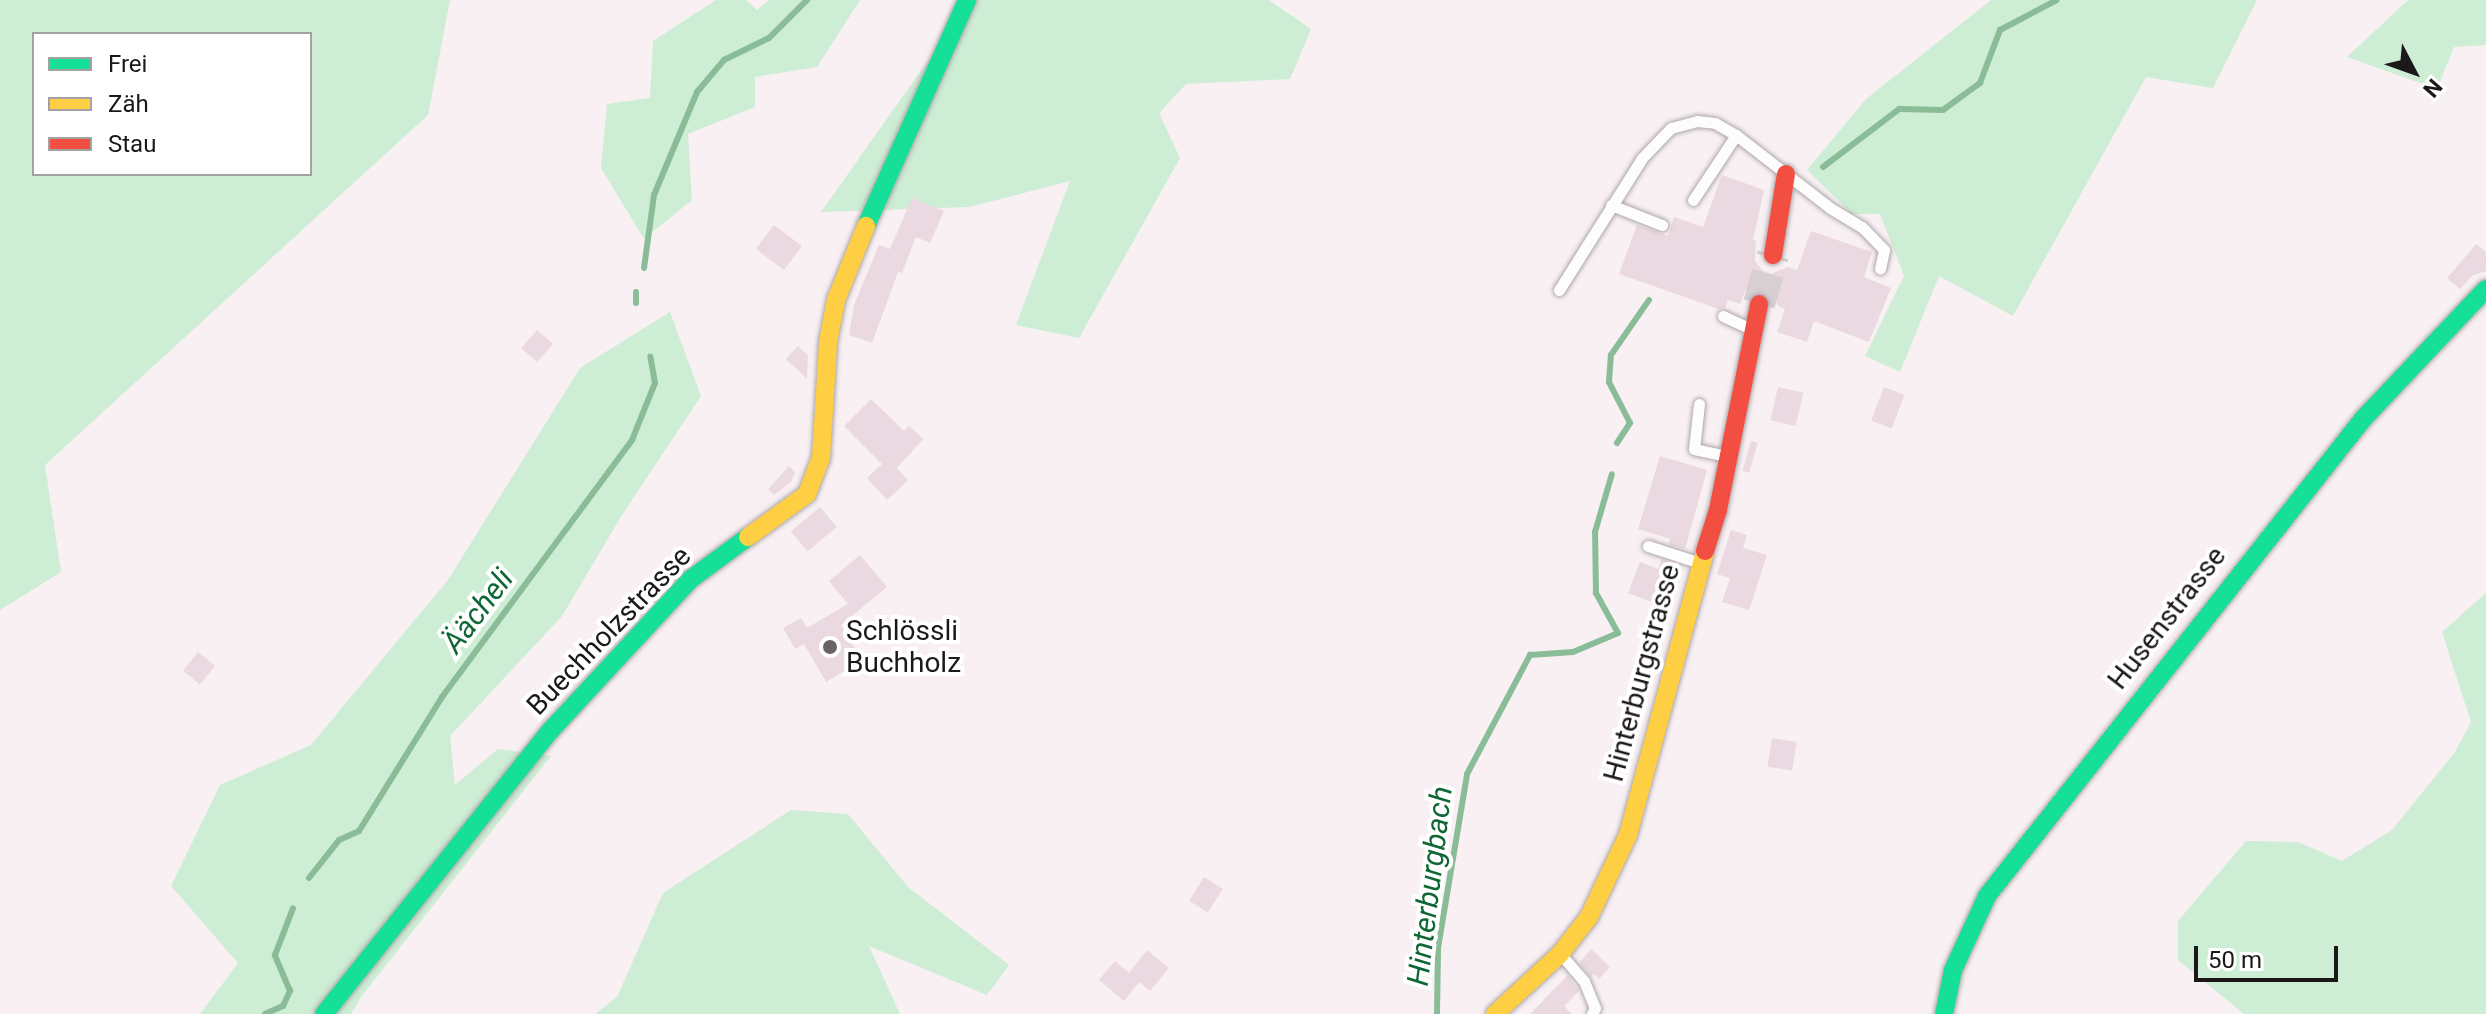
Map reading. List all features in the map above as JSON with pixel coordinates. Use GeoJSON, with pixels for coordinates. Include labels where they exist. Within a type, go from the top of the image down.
{"type":"FeatureCollection","features":[{"type":"Feature","properties":{"kind":"street","name":"Buechholzstrasse"},"geometry":{"type":"LineString","coordinates":[[324,1014],[550,731],[680,590],[807,494],[821,458],[828,342],[836,300],[892,161],[967,0]]}},
{"type":"Feature","properties":{"kind":"street"},"geometry":{"type":"LineString","coordinates":[[1773,255],[1786,174]]}},
{"type":"Feature","properties":{"kind":"street","name":"Husenstrasse"},"geometry":{"type":"LineString","coordinates":[[1944,1014],[1953,970],[1987,896],[2363,419],[2486,289]]}},
{"type":"Feature","properties":{"kind":"street","name":"Hinterburgstrasse"},"geometry":{"type":"LineString","coordinates":[[1495,1014],[1560,954],[1589,917],[1628,835],[1718,510],[1759,304]]}},
{"type":"Feature","properties":{"kind":"lane"},"geometry":{"type":"LineString","coordinates":[[1559,290],[1642,158],[1671,128],[1683,123],[1715,123],[1736,135],[1830,208],[1862,227],[1884,250],[1880,269]]}},
{"type":"Feature","properties":{"kind":"lane"},"geometry":{"type":"LineString","coordinates":[[1693,200],[1736,135]]}},
{"type":"Feature","properties":{"kind":"lane"},"geometry":{"type":"LineString","coordinates":[[1611,205],[1662,225]]}},
{"type":"Feature","properties":{"kind":"lane"},"geometry":{"type":"LineString","coordinates":[[1723,316],[1754,330]]}},
{"type":"Feature","properties":{"kind":"lane"},"geometry":{"type":"LineString","coordinates":[[1699,404],[1694,449],[1727,456]]}},
{"type":"Feature","properties":{"kind":"lane"},"geometry":{"type":"LineString","coordinates":[[1648,546],[1701,563]]}},
{"type":"Feature","properties":{"kind":"lane"},"geometry":{"type":"LineString","coordinates":[[1560,954],[1584,981],[1595,1008],[1592,1014]]}},
{"type":"Feature","properties":{"kind":"green space"},"geometry":{"type":"Polygon","coordinates":[[[0,0],[450,0],[428,115],[45,465],[61,572],[0,610],[0,0]]]}},
{"type":"Feature","properties":{"kind":"green space"},"geometry":{"type":"Polygon","coordinates":[[[716,0],[746,0],[757,10],[769,0],[860,0],[817,67],[755,77],[755,107],[688,134],[692,200],[644,239],[601,168],[607,104],[650,98],[653,41],[716,0]]]}},
{"type":"Feature","properties":{"kind":"green space"},"geometry":{"type":"Polygon","coordinates":[[[971,0],[1269,0],[1311,29],[1290,79],[1186,84],[1159,113],[1180,158],[1079,338],[1016,325],[1070,181],[969,207],[821,212],[971,0]]]}},
{"type":"Feature","properties":{"kind":"green space"},"geometry":{"type":"Polygon","coordinates":[[[1991,0],[2257,0],[2213,88],[2146,77],[2013,316],[1939,276],[1900,372],[1865,356],[1904,276],[1880,214],[1852,214],[1807,170],[1866,99],[1991,0]]]}},
{"type":"Feature","properties":{"kind":"green space"},"geometry":{"type":"Polygon","coordinates":[[[2408,0],[2486,0],[2486,45],[2454,47],[2437,89],[2347,57],[2408,0]]]}},
{"type":"Feature","properties":{"kind":"green space"},"geometry":{"type":"Polygon","coordinates":[[[670,312],[701,396],[622,515],[562,616],[450,736],[455,785],[498,749],[551,756],[361,997],[351,1014],[200,1014],[238,963],[171,886],[220,785],[311,745],[448,580],[580,368],[670,312]]]}},
{"type":"Feature","properties":{"kind":"green space"},"geometry":{"type":"Polygon","coordinates":[[[2486,593],[2486,1014],[2244,1014],[2178,960],[2178,921],[2246,841],[2298,842],[2342,861],[2392,830],[2455,752],[2471,722],[2442,632],[2486,593]]]}},
{"type":"Feature","properties":{"kind":"green space"},"geometry":{"type":"Polygon","coordinates":[[[791,810],[848,814],[908,887],[1009,965],[987,995],[869,946],[900,1014],[595,1014],[617,997],[663,893],[791,810]]]}},
{"type":"Feature","properties":{"kind":"building"},"geometry":{"type":"Polygon","coordinates":[[[1722,175],[1764,190],[1753,240],[1756,241],[1755,261],[1762,270],[1771,274],[1788,267],[1797,270],[1811,231],[1872,252],[1864,277],[1891,288],[1869,342],[1814,321],[1807,342],[1777,332],[1785,309],[1778,306],[1772,290],[1763,286],[1745,291],[1740,304],[1728,300],[1725,308],[1719,309],[1619,274],[1637,225],[1668,236],[1674,217],[1703,227],[1722,175]]]}},
{"type":"Feature","properties":{"kind":"building"},"geometry":{"type":"Polygon","coordinates":[[[912,198],[944,211],[930,243],[916,237],[902,273],[898,272],[872,343],[849,335],[854,305],[879,245],[890,249],[912,198]]]}},
{"type":"Feature","properties":{"kind":"building"},"geometry":{"type":"Polygon","coordinates":[[[774,225],[802,246],[784,270],[756,249],[774,225]]]}},
{"type":"Feature","properties":{"kind":"building"},"geometry":{"type":"Polygon","coordinates":[[[2476,244],[2486,252],[2486,271],[2473,275],[2460,289],[2447,278],[2476,244]]]}},
{"type":"Feature","properties":{"kind":"building"},"geometry":{"type":"Polygon","coordinates":[[[537,330],[553,344],[537,362],[521,348],[537,330]]]}},
{"type":"Feature","properties":{"kind":"building"},"geometry":{"type":"Polygon","coordinates":[[[798,346],[808,355],[807,379],[786,359],[798,346]]]}},
{"type":"Feature","properties":{"kind":"building"},"geometry":{"type":"Polygon","coordinates":[[[1778,387],[1803,393],[1796,426],[1770,420],[1778,387]]]}},
{"type":"Feature","properties":{"kind":"building"},"geometry":{"type":"Polygon","coordinates":[[[1884,387],[1905,395],[1892,428],[1871,421],[1884,387]]]}},
{"type":"Feature","properties":{"kind":"building"},"geometry":{"type":"Polygon","coordinates":[[[871,399],[904,431],[909,426],[923,439],[897,468],[908,480],[887,500],[867,478],[882,464],[844,426],[871,399]]]}},
{"type":"Feature","properties":{"kind":"building"},"geometry":{"type":"Polygon","coordinates":[[[1751,441],[1758,443],[1749,473],[1742,471],[1751,441]]]}},
{"type":"Feature","properties":{"kind":"building"},"geometry":{"type":"Polygon","coordinates":[[[1660,456],[1707,470],[1685,549],[1668,544],[1670,539],[1638,529],[1660,456]]]}},
{"type":"Feature","properties":{"kind":"building"},"geometry":{"type":"Polygon","coordinates":[[[789,466],[795,472],[791,482],[774,495],[768,489],[789,466]]]}},
{"type":"Feature","properties":{"kind":"building"},"geometry":{"type":"Polygon","coordinates":[[[820,507],[837,527],[808,551],[791,531],[820,507]]]}},
{"type":"Feature","properties":{"kind":"building"},"geometry":{"type":"Polygon","coordinates":[[[1731,530],[1747,535],[1743,548],[1767,555],[1749,610],[1722,602],[1730,578],[1717,574],[1731,530]]]}},
{"type":"Feature","properties":{"kind":"building"},"geometry":{"type":"Polygon","coordinates":[[[860,555],[887,587],[841,625],[862,660],[826,682],[804,644],[795,649],[783,628],[801,618],[807,628],[848,604],[829,581],[860,555]]]}},
{"type":"Feature","properties":{"kind":"building"},"geometry":{"type":"Polygon","coordinates":[[[1662,559],[1680,565],[1667,608],[1628,593],[1640,562],[1658,569],[1662,559]]]}},
{"type":"Feature","properties":{"kind":"building"},"geometry":{"type":"Polygon","coordinates":[[[198,652],[215,666],[200,684],[183,671],[198,652]]]}},
{"type":"Feature","properties":{"kind":"building"},"geometry":{"type":"Polygon","coordinates":[[[1772,738],[1797,742],[1792,771],[1767,767],[1772,738]]]}},
{"type":"Feature","properties":{"kind":"building"},"geometry":{"type":"Polygon","coordinates":[[[1204,877],[1223,889],[1208,912],[1189,901],[1204,877]]]}},
{"type":"Feature","properties":{"kind":"building"},"geometry":{"type":"Polygon","coordinates":[[[1591,949],[1610,967],[1599,979],[1594,974],[1591,977],[1579,963],[1591,949]]]}},
{"type":"Feature","properties":{"kind":"building"},"geometry":{"type":"Polygon","coordinates":[[[1147,950],[1169,968],[1150,991],[1139,982],[1124,1001],[1099,980],[1115,961],[1129,973],[1147,950]]]}},
{"type":"Feature","properties":{"kind":"building"},"geometry":{"type":"Polygon","coordinates":[[[1568,975],[1579,991],[1564,1006],[1572,1014],[1530,1014],[1568,975]]]}},
{"type":"Feature","properties":{"kind":"waterway","name":"Äächeli"},"geometry":{"type":"LineString","coordinates":[[644,268],[654,195],[697,92],[724,60],[769,38],[807,0]]}},
{"type":"Feature","properties":{"kind":"waterway","name":"Hinterburgbach"},"geometry":{"type":"LineString","coordinates":[[1823,167],[1899,109],[1943,110],[1980,83],[2000,30],[2057,0]]}},
{"type":"Feature","properties":{"kind":"waterway","name":"Äächeli"},"geometry":{"type":"LineString","coordinates":[[636,292],[636,303]]}},
{"type":"Feature","properties":{"kind":"waterway","name":"Hinterburgbach"},"geometry":{"type":"LineString","coordinates":[[1617,443],[1630,423],[1609,382],[1611,355],[1649,300]]}},
{"type":"Feature","properties":{"kind":"waterway","name":"Äächeli"},"geometry":{"type":"LineString","coordinates":[[309,878],[339,840],[359,831],[442,697],[632,440],[655,383],[650,356]]}},
{"type":"Feature","properties":{"kind":"waterway","name":"Hinterburgbach"},"geometry":{"type":"LineString","coordinates":[[1437,1014],[1438,948],[1467,774],[1530,655],[1573,652],[1618,633],[1596,593],[1595,532],[1612,474]]}},
{"type":"Feature","properties":{"kind":"waterway","name":"Äächeli"},"geometry":{"type":"LineString","coordinates":[[265,1014],[283,1006],[290,991],[275,955],[293,908]]}},
{"type":"Feature","properties":{"kind":"tunnel"},"geometry":{"type":"LineString","coordinates":[[1759,304],[1773,255]]}},
{"type":"Feature","properties":{"kind":"traffic: fast"},"geometry":{"type":"LineString","coordinates":[[866,226],[967,0]]}},
{"type":"Feature","properties":{"kind":"traffic: fast"},"geometry":{"type":"LineString","coordinates":[[1944,1014],[1953,970],[1987,896],[2363,419],[2486,289]]}},
{"type":"Feature","properties":{"kind":"traffic: fast"},"geometry":{"type":"LineString","coordinates":[[324,1014],[550,731],[691,579],[748,537]]}},
{"type":"Feature","properties":{"kind":"traffic: slow"},"geometry":{"type":"LineString","coordinates":[[748,537],[807,494],[821,458],[828,342],[836,300],[866,226]]}},
{"type":"Feature","properties":{"kind":"traffic: slow"},"geometry":{"type":"LineString","coordinates":[[1495,1014],[1560,954],[1589,917],[1628,835],[1705,551]]}},
{"type":"Feature","properties":{"kind":"traffic: jam"},"geometry":{"type":"LineString","coordinates":[[1773,255],[1786,174]]}},
{"type":"Feature","properties":{"kind":"traffic: jam"},"geometry":{"type":"LineString","coordinates":[[1705,551],[1718,510],[1759,304]]}},
{"type":"Feature","properties":{"kind":"place","name":"Schlössli Buchholz"},"geometry":{"type":"Point","coordinates":[830,647]}}]}
